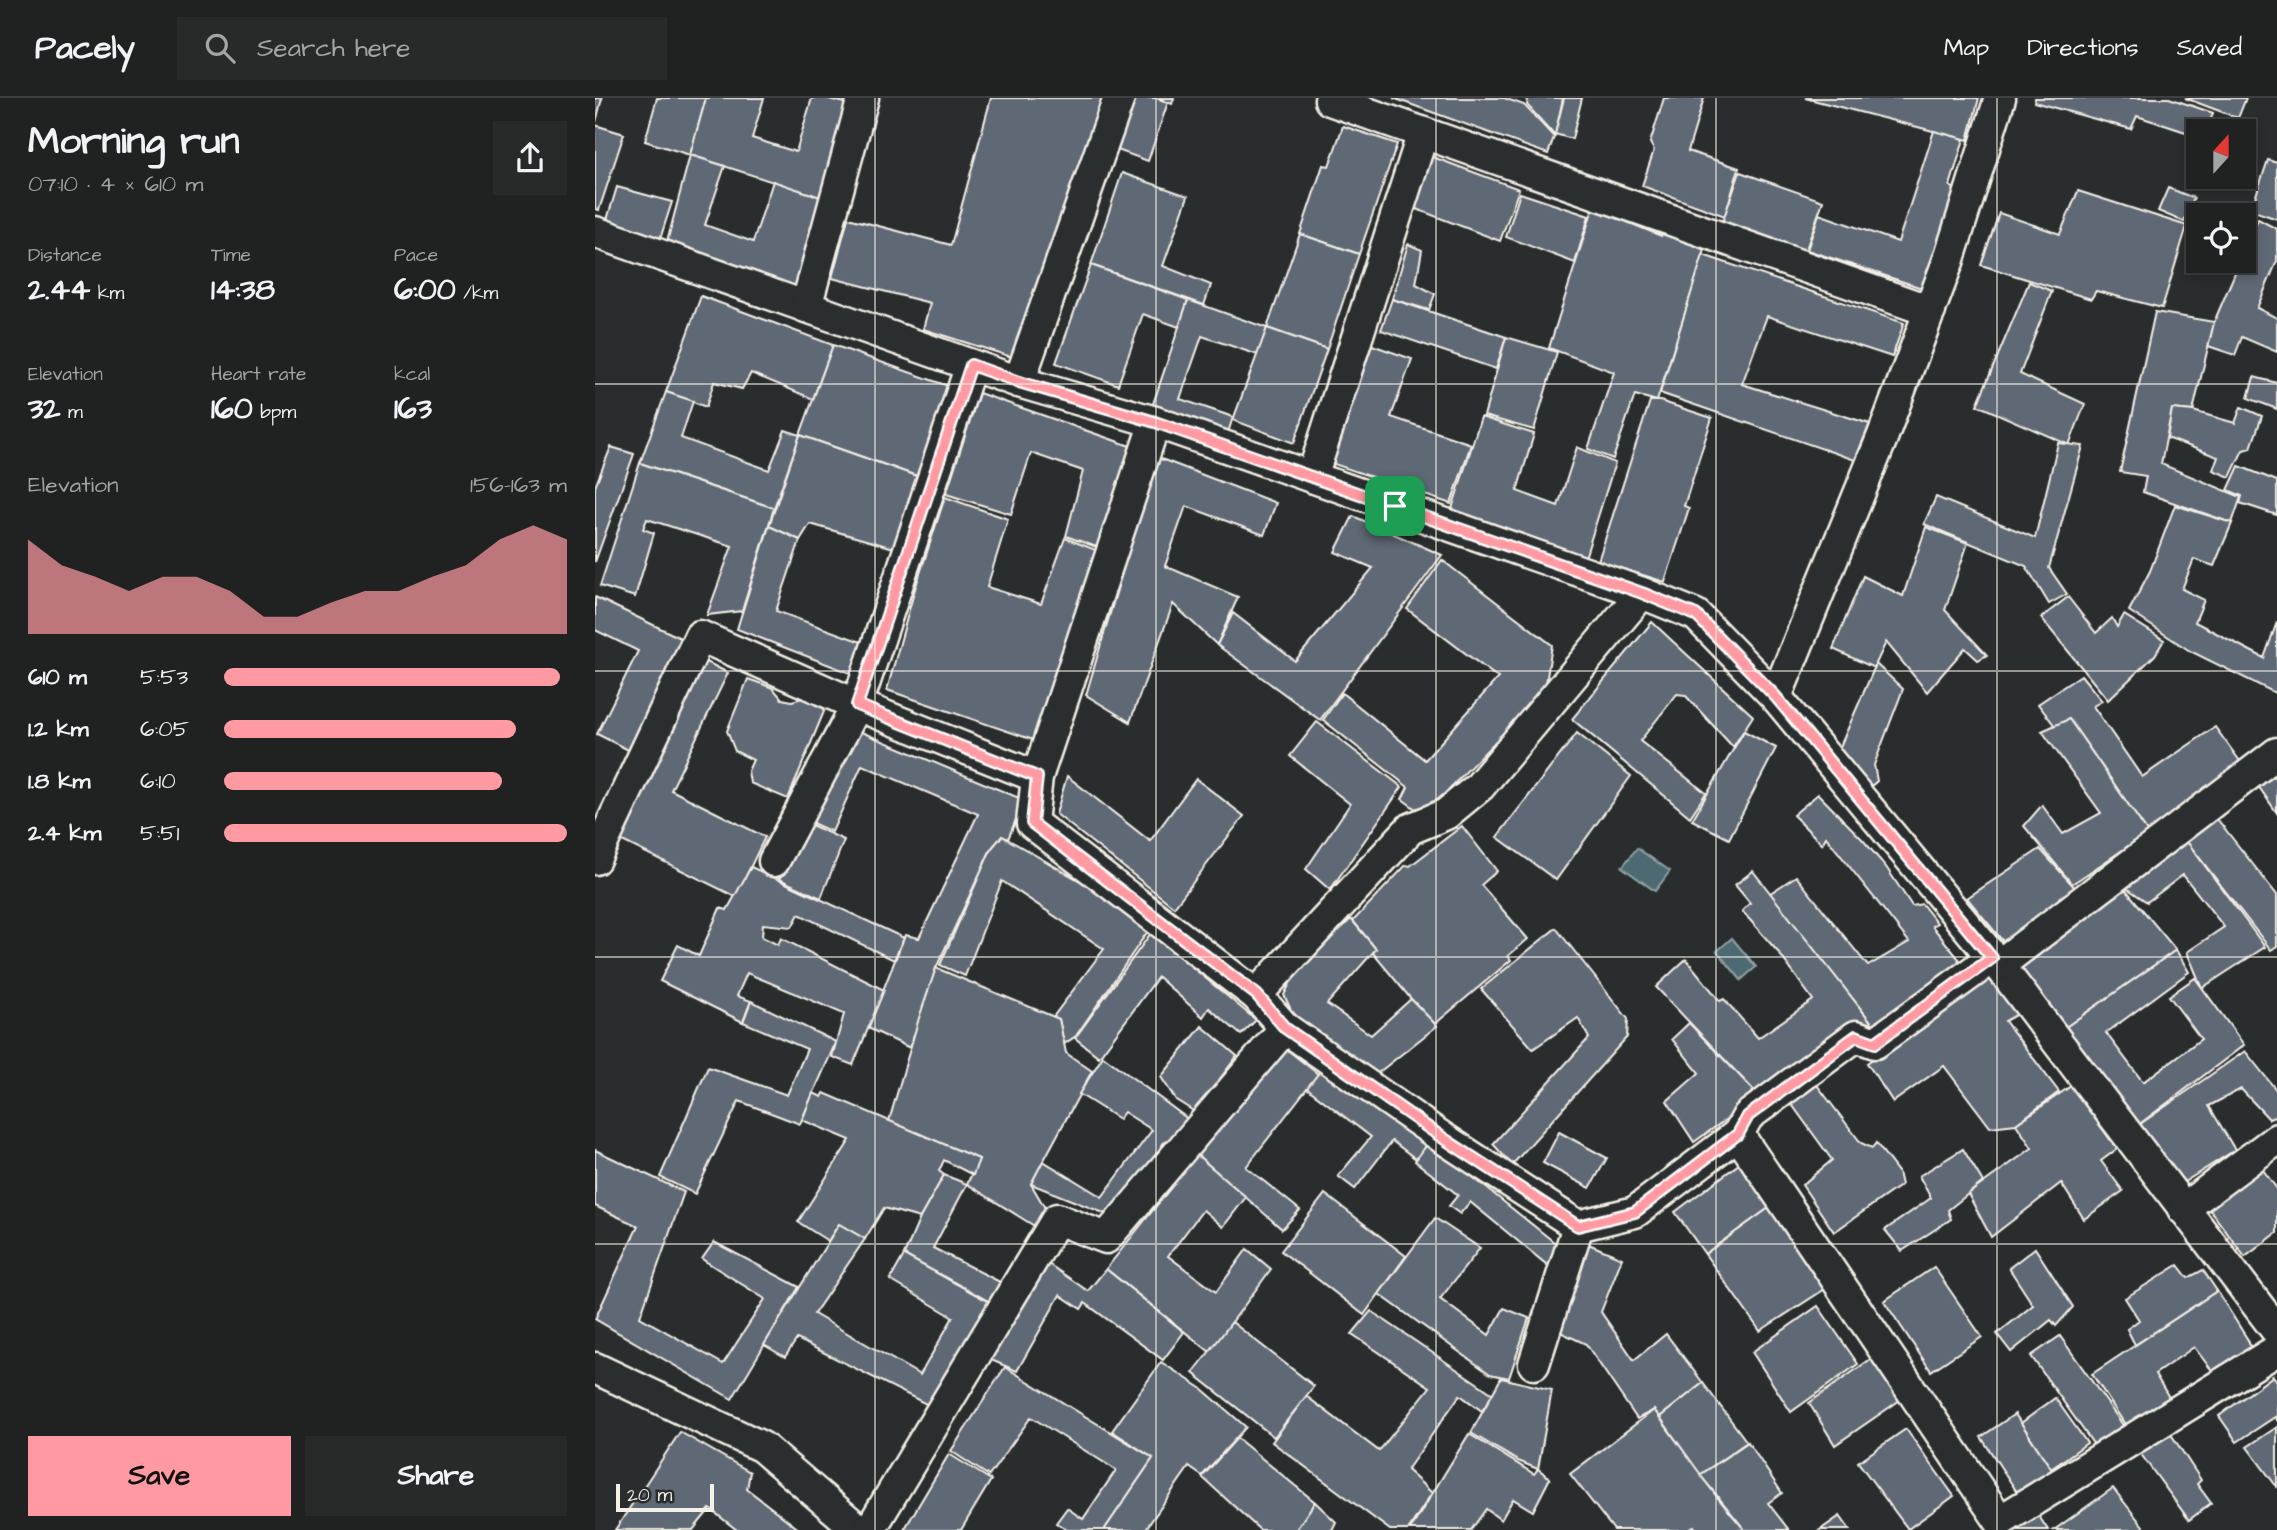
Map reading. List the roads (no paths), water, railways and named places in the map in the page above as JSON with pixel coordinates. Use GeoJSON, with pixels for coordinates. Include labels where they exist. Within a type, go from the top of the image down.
{"type":"FeatureCollection","features":[{"type":"Feature","properties":{"kind":"street"},"geometry":{"type":"LineString","coordinates":[[806,307],[863,98]]}},
{"type":"Feature","properties":{"kind":"street"},"geometry":{"type":"LineString","coordinates":[[1019,382],[1119,98]]}},
{"type":"Feature","properties":{"kind":"street"},"geometry":{"type":"LineString","coordinates":[[1776,697],[1882,438],[1930,311],[2000,98]]}},
{"type":"Feature","properties":{"kind":"street"},"geometry":{"type":"LineString","coordinates":[[1330,100],[1930,311]]}},
{"type":"Feature","properties":{"kind":"street"},"geometry":{"type":"LineString","coordinates":[[1312,477],[1423,133]]}},
{"type":"Feature","properties":{"kind":"street"},"geometry":{"type":"LineString","coordinates":[[595,232],[1019,382],[1155,422],[1642,593],[1696,615],[1776,697],[1995,962],[2277,1331]]}},
{"type":"Feature","properties":{"kind":"street"},"geometry":{"type":"LineString","coordinates":[[774,861],[857,705],[971,365]]}},
{"type":"Feature","properties":{"kind":"street"},"geometry":{"type":"LineString","coordinates":[[1155,422],[1037,777],[1032,823],[1257,995],[1285,1028],[1443,1138],[1578,1226],[1635,1212],[1738,1134],[1748,1116],[1856,1036],[1875,1043],[1995,962],[2277,753]]}},
{"type":"Feature","properties":{"kind":"street"},"geometry":{"type":"LineString","coordinates":[[1257,995],[1410,829],[1446,814],[1480,786],[1642,593]]}},
{"type":"Feature","properties":{"kind":"street"},"geometry":{"type":"LineString","coordinates":[[595,859],[700,636],[857,705],[1037,777]]}},
{"type":"Feature","properties":{"kind":"street"},"geometry":{"type":"LineString","coordinates":[[870,1530],[1057,1219],[1105,1238],[1285,1028]]}},
{"type":"Feature","properties":{"kind":"street"},"geometry":{"type":"LineString","coordinates":[[1738,1134],[2000,1521],[2277,1350]]}},
{"type":"Feature","properties":{"kind":"street"},"geometry":{"type":"LineString","coordinates":[[2183,1209],[2277,1139]]}},
{"type":"Feature","properties":{"kind":"street"},"geometry":{"type":"LineString","coordinates":[[1534,1364],[1578,1226]]}},
{"type":"Feature","properties":{"kind":"street"},"geometry":{"type":"LineString","coordinates":[[595,1368],[762,1447],[859,1530]]}},
{"type":"Feature","properties":{"kind":"water"},"geometry":{"type":"Polygon","coordinates":[[[1637,848],[1670,871],[1655,891],[1622,867],[1637,848]]]}},
{"type":"Feature","properties":{"kind":"water"},"geometry":{"type":"Polygon","coordinates":[[[1732,938],[1756,967],[1741,980],[1717,951],[1732,938]]]}}]}
